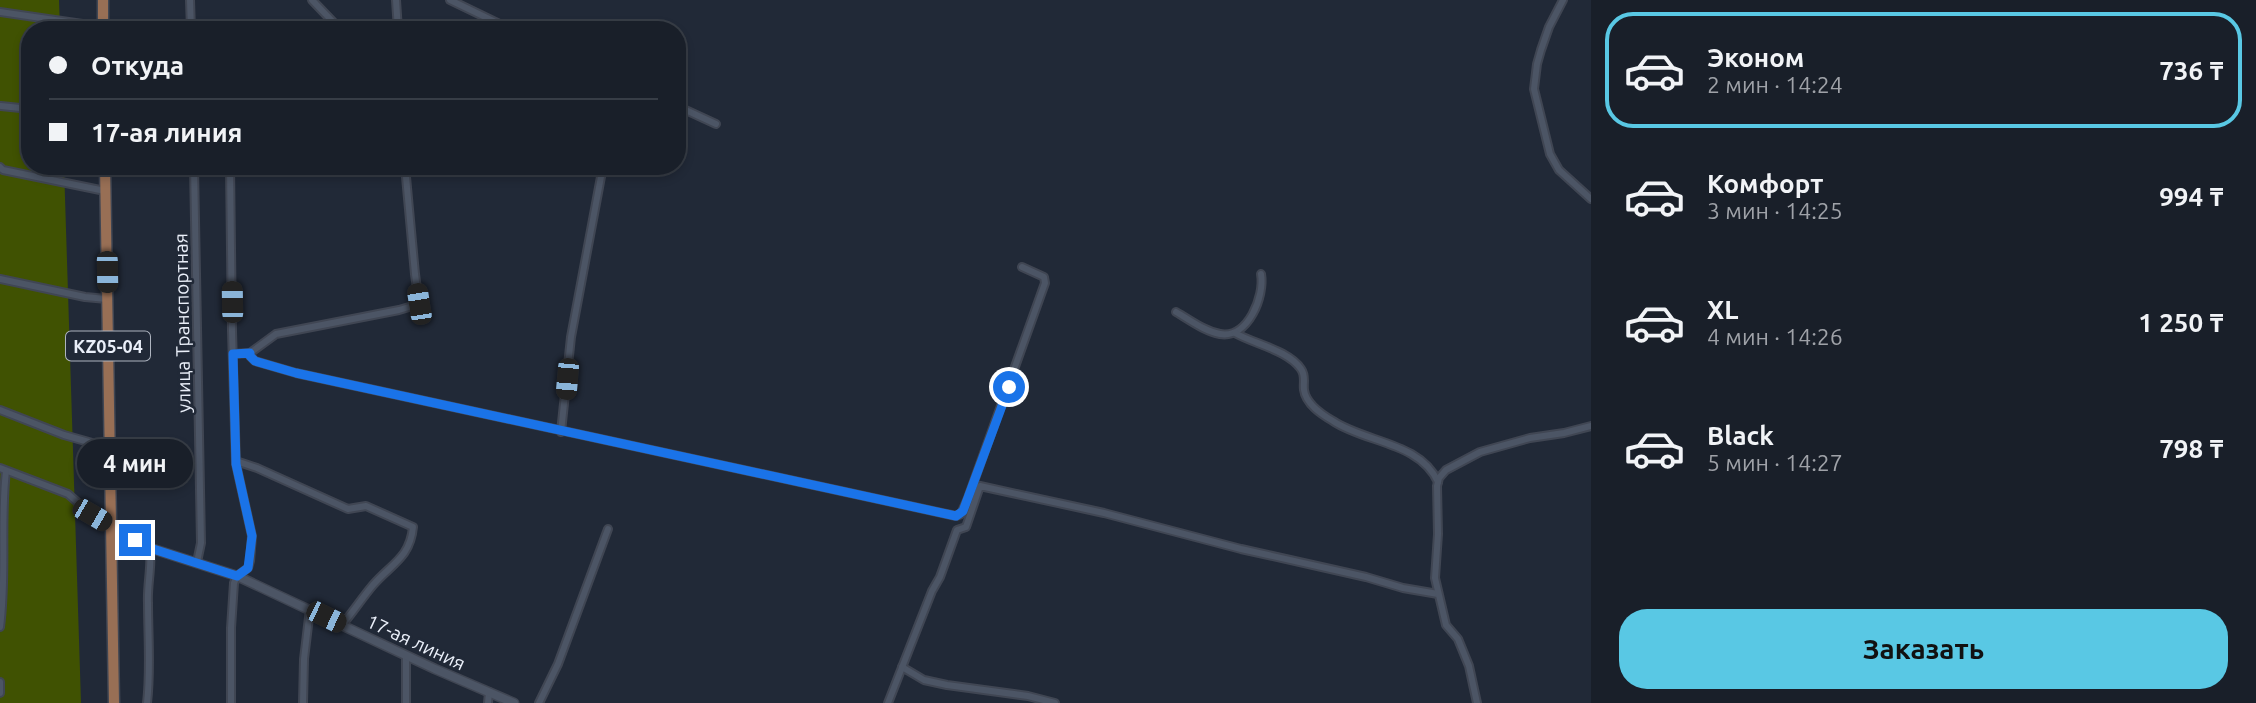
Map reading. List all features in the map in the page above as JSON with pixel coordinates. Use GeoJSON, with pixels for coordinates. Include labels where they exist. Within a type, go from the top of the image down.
{"type":"FeatureCollection","features":[{"type":"Feature","properties":{"kind":"main road"},"geometry":{"type":"LineString","coordinates":[[103,0],[103,21]]}},
{"type":"Feature","properties":{"kind":"main road","name":"KZ05-04"},"geometry":{"type":"LineString","coordinates":[[105,175],[114,703]]}},
{"type":"Feature","properties":{"kind":"street"},"geometry":{"type":"LineString","coordinates":[[190,0],[191,21]]}},
{"type":"Feature","properties":{"kind":"street"},"geometry":{"type":"LineString","coordinates":[[312,0],[332,21]]}},
{"type":"Feature","properties":{"kind":"street"},"geometry":{"type":"LineString","coordinates":[[396,0],[397,21]]}},
{"type":"Feature","properties":{"kind":"street"},"geometry":{"type":"LineString","coordinates":[[450,0],[493,21]]}},
{"type":"Feature","properties":{"kind":"street"},"geometry":{"type":"LineString","coordinates":[[1563,0],[1541,50],[1534,89],[1550,154],[1559,170],[1591,199]]}},
{"type":"Feature","properties":{"kind":"street"},"geometry":{"type":"LineString","coordinates":[[0,12],[55,21]]}},
{"type":"Feature","properties":{"kind":"street"},"geometry":{"type":"LineString","coordinates":[[1,106],[21,108]]}},
{"type":"Feature","properties":{"kind":"street"},"geometry":{"type":"LineString","coordinates":[[686,110],[716,124]]}},
{"type":"Feature","properties":{"kind":"street"},"geometry":{"type":"LineString","coordinates":[[0,167],[21,174]]}},
{"type":"Feature","properties":{"kind":"street"},"geometry":{"type":"LineString","coordinates":[[23,175],[105,191]]}},
{"type":"Feature","properties":{"kind":"street","name":"улица Транспортная"},"geometry":{"type":"LineString","coordinates":[[194,175],[201,543],[197,562]]}},
{"type":"Feature","properties":{"kind":"street"},"geometry":{"type":"LineString","coordinates":[[230,175],[236,461],[252,536],[248,568],[237,576],[234,583],[231,703]]}},
{"type":"Feature","properties":{"kind":"street"},"geometry":{"type":"LineString","coordinates":[[233,354],[250,353],[276,334],[419,304],[406,175]]}},
{"type":"Feature","properties":{"kind":"street"},"geometry":{"type":"LineString","coordinates":[[561,432],[574,320],[601,175]]}},
{"type":"Feature","properties":{"kind":"street"},"geometry":{"type":"LineString","coordinates":[[250,353],[255,361],[296,373],[956,516],[961,514],[968,498],[1045,283],[1044,277],[1022,267]]}},
{"type":"Feature","properties":{"kind":"street"},"geometry":{"type":"LineString","coordinates":[[1235,333],[1250,319],[1259,302],[1263,288],[1261,274]]}},
{"type":"Feature","properties":{"kind":"street"},"geometry":{"type":"LineString","coordinates":[[0,279],[107,299]]}},
{"type":"Feature","properties":{"kind":"street"},"geometry":{"type":"LineString","coordinates":[[1176,312],[1219,334],[1235,333],[1267,346],[1301,369],[1307,398],[1334,423],[1407,453],[1433,471],[1438,482],[1435,578],[1438,594],[1446,625],[1458,639],[1469,666],[1477,703]]}},
{"type":"Feature","properties":{"kind":"street"},"geometry":{"type":"LineString","coordinates":[[0,410],[64,435],[110,448]]}},
{"type":"Feature","properties":{"kind":"street"},"geometry":{"type":"LineString","coordinates":[[1438,482],[1446,470],[1480,452],[1530,438],[1591,426]]}},
{"type":"Feature","properties":{"kind":"street"},"geometry":{"type":"LineString","coordinates":[[236,461],[348,509],[366,506],[413,527],[412,538],[403,556],[374,583],[342,625]]}},
{"type":"Feature","properties":{"kind":"street"},"geometry":{"type":"LineString","coordinates":[[0,627],[4,587],[3,469],[68,494],[92,515],[112,526]]}},
{"type":"Feature","properties":{"kind":"street"},"geometry":{"type":"LineString","coordinates":[[888,703],[957,530],[965,527],[980,486],[1104,513],[1403,588],[1438,594]]}},
{"type":"Feature","properties":{"kind":"street","name":"17-ая линия"},"geometry":{"type":"LineString","coordinates":[[112,526],[150,548],[237,576],[406,656],[514,703]]}},
{"type":"Feature","properties":{"kind":"street"},"geometry":{"type":"LineString","coordinates":[[539,703],[558,664],[608,529]]}},
{"type":"Feature","properties":{"kind":"street"},"geometry":{"type":"LineString","coordinates":[[147,703],[150,548]]}},
{"type":"Feature","properties":{"kind":"street"},"geometry":{"type":"LineString","coordinates":[[303,703],[304,659],[310,610]]}},
{"type":"Feature","properties":{"kind":"street"},"geometry":{"type":"LineString","coordinates":[[406,656],[406,703]]}},
{"type":"Feature","properties":{"kind":"street"},"geometry":{"type":"LineString","coordinates":[[902,667],[918,678],[935,683],[1028,696],[1055,703]]}},
{"type":"Feature","properties":{"kind":"street"},"geometry":{"type":"LineString","coordinates":[[0,682],[0,693]]}},
{"type":"Feature","properties":{"kind":"street"},"geometry":{"type":"LineString","coordinates":[[488,703],[489,692]]}},
{"type":"Feature","properties":{"kind":"green space"},"geometry":{"type":"Polygon","coordinates":[[[0,0],[59,0],[60,21],[21,21],[21,175],[64,175],[81,703],[0,703],[0,0]]]}},
{"type":"Feature","properties":{"kind":"route"},"geometry":{"type":"LineString","coordinates":[[135,540],[150,548],[237,576],[248,568],[252,536],[236,464],[233,354],[250,353],[255,361],[296,373],[956,516],[963,511],[1009,387]]}}]}
